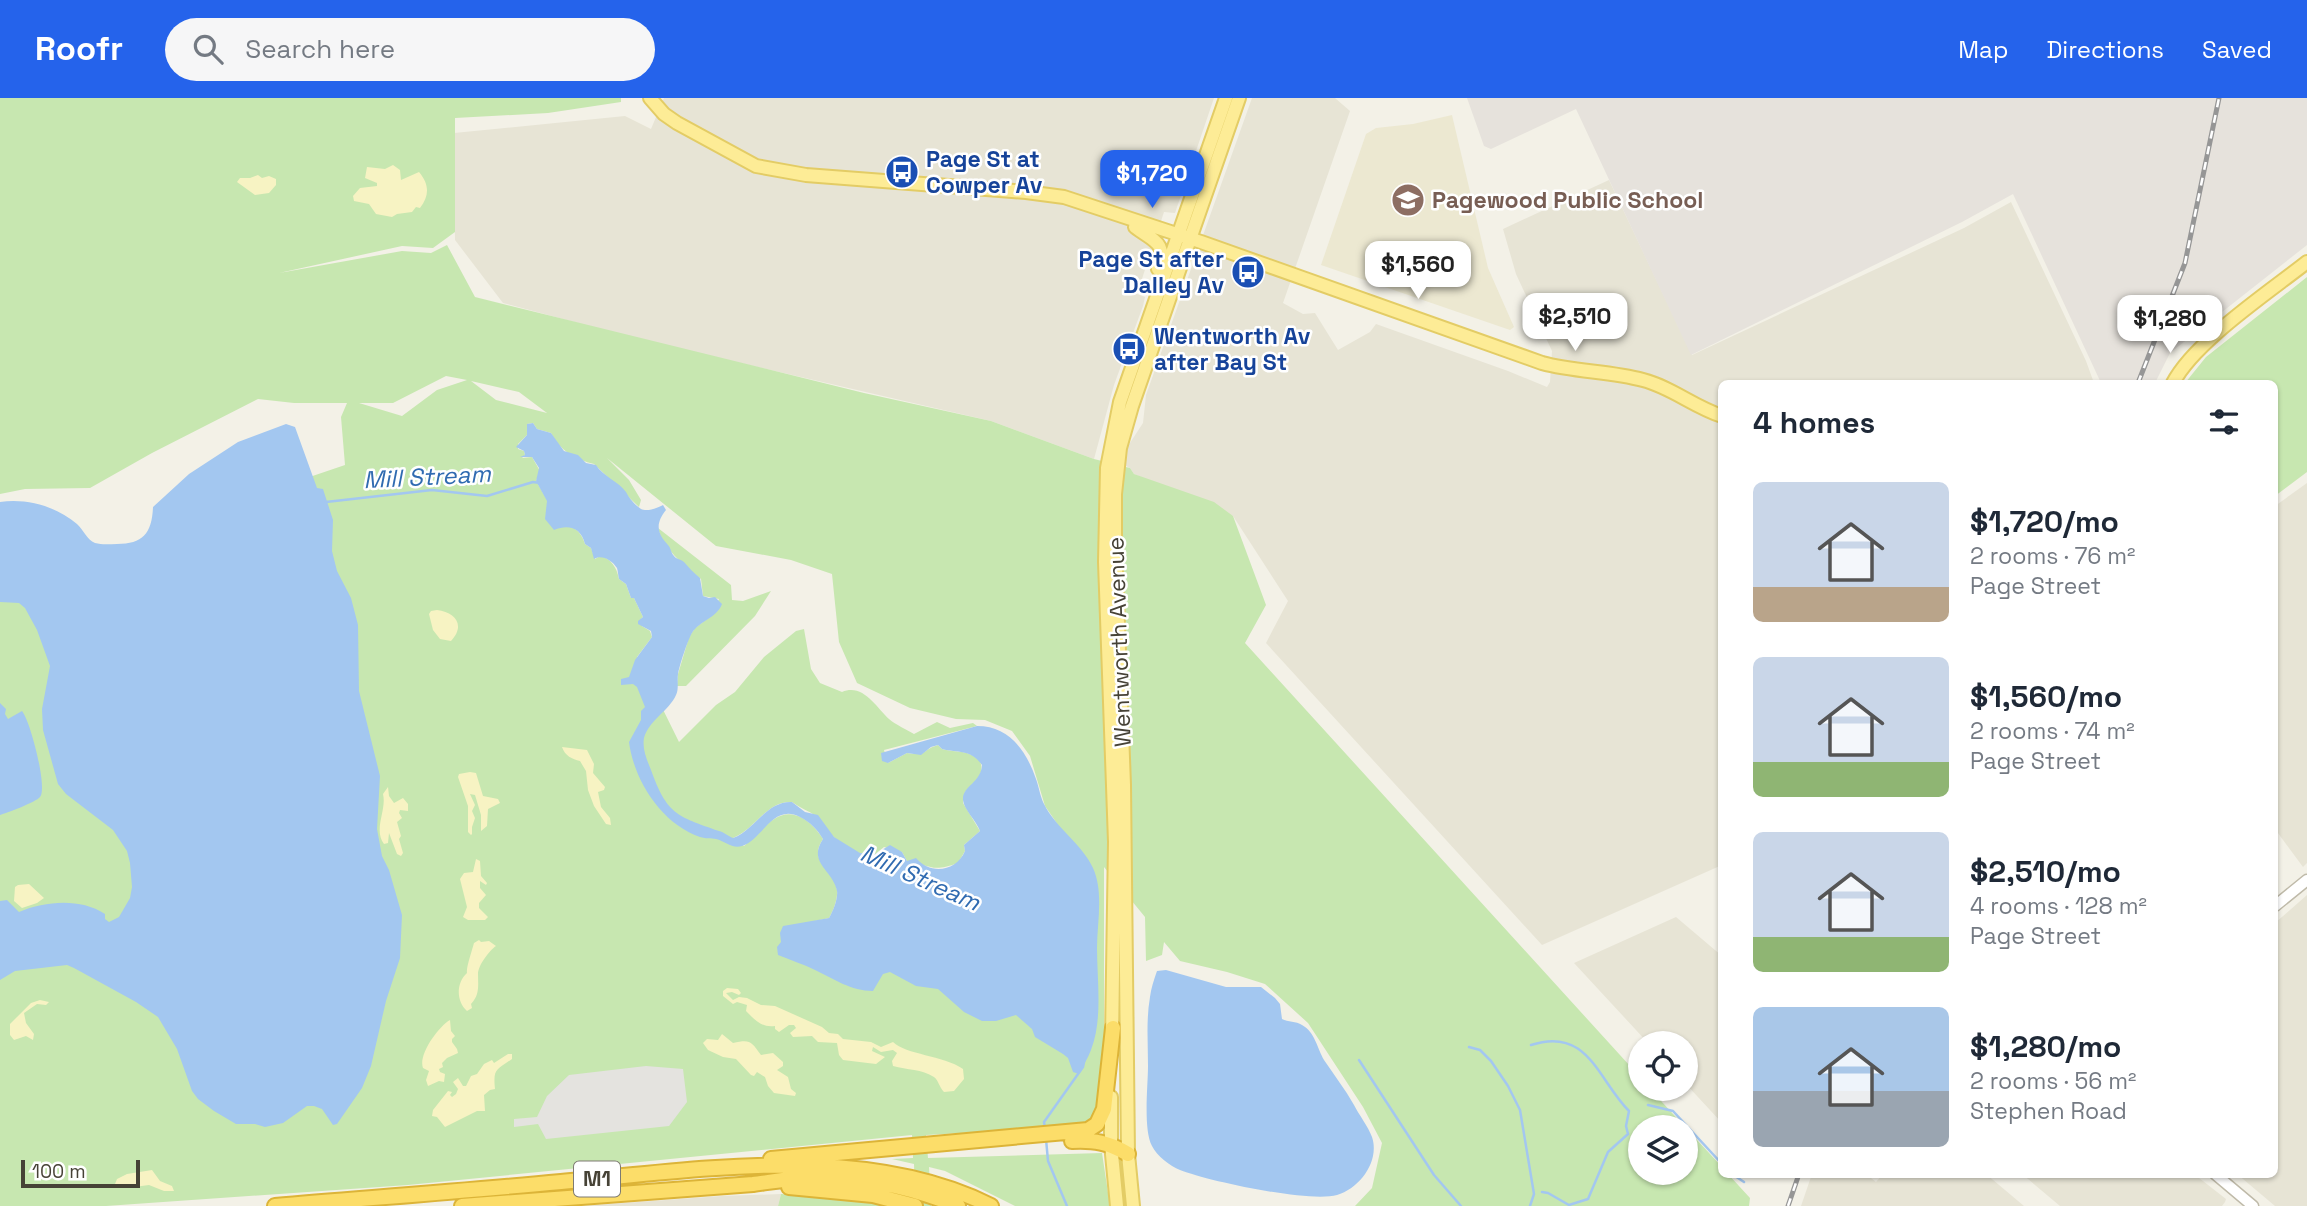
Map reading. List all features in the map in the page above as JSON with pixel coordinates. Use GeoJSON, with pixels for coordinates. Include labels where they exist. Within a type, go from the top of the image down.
{"type":"FeatureCollection","features":[{"type":"Feature","properties":{"kind":"highway"},"geometry":{"type":"LineString","coordinates":[[1053,1138],[1088,1130],[1100,1119],[1104,1109],[1113,1028]]}},
{"type":"Feature","properties":{"kind":"highway"},"geometry":{"type":"LineString","coordinates":[[707,1169],[784,1157],[930,1143],[1053,1138],[1111,1143],[1128,1154]]}},
{"type":"Feature","properties":{"kind":"highway","name":"M1"},"geometry":{"type":"LineString","coordinates":[[275,1206],[462,1201],[707,1169],[845,1166],[958,1206]]}},
{"type":"Feature","properties":{"kind":"highway","name":"M1"},"geometry":{"type":"LineString","coordinates":[[487,1196],[753,1184],[851,1192],[917,1192],[990,1206]]}},
{"type":"Feature","properties":{"kind":"main road","name":"Wentworth Avenue"},"geometry":{"type":"LineString","coordinates":[[1117,1206],[1111,1143],[1115,842],[1105,562],[1107,468],[1120,402],[1176,235],[1226,98]]}},
{"type":"Feature","properties":{"kind":"main road","name":"Wentworth Avenue"},"geometry":{"type":"LineString","coordinates":[[1133,1206],[1128,1154],[1124,785],[1115,494],[1120,448],[1132,406],[1239,98]]}},
{"type":"Feature","properties":{"kind":"main road"},"geometry":{"type":"LineString","coordinates":[[652,102],[671,119],[698,136],[743,161],[770,169],[806,175],[1064,197],[1542,363],[1647,380],[1693,405],[1718,414]]}},
{"type":"Feature","properties":{"kind":"main road"},"geometry":{"type":"LineString","coordinates":[[1117,216],[1153,237],[1160,247],[1161,260],[1154,280],[1153,303]]}},
{"type":"Feature","properties":{"kind":"main road"},"geometry":{"type":"LineString","coordinates":[[2175,380],[2198,350],[2307,262]]}},
{"type":"Feature","properties":{"kind":"street"},"geometry":{"type":"LineString","coordinates":[[2278,904],[2307,880]]}},
{"type":"Feature","properties":{"kind":"street"},"geometry":{"type":"LineString","coordinates":[[2220,1178],[2253,1206]]}},
{"type":"Feature","properties":{"kind":"shaded area"},"geometry":{"type":"Polygon","coordinates":[[[664,98],[1214,98],[1175,213],[1164,212],[1137,294],[1145,297],[1143,306],[1114,385],[1094,459],[991,421],[645,341],[503,303],[455,240],[454,133],[625,116],[651,129],[664,98]]]}},
{"type":"Feature","properties":{"kind":"shaded area"},"geometry":{"type":"Polygon","coordinates":[[[1252,98],[1335,98],[1350,111],[1283,303],[1303,314],[1315,313],[1338,350],[1370,332],[1376,324],[1547,387],[1550,382],[1552,351],[1516,274],[1503,229],[1609,180],[1692,355],[1964,228],[2011,202],[2093,380],[1718,380],[1718,867],[1542,945],[1266,643],[1288,601],[1233,516],[1134,474],[1124,465],[1126,449],[1143,423],[1146,395],[1252,98]]]}},
{"type":"Feature","properties":{"kind":"shaded area"},"geometry":{"type":"Polygon","coordinates":[[[1467,98],[2307,98],[2307,245],[2170,353],[2156,380],[2100,380],[2013,194],[1962,222],[1691,355],[1576,109],[1491,149],[1484,146],[1467,98]]]}},
{"type":"Feature","properties":{"kind":"shaded area","name":"Pagewood Public School"},"geometry":{"type":"Polygon","coordinates":[[[1452,115],[1488,268],[1514,327],[1510,330],[1321,265],[1366,134],[1376,128],[1413,124],[1452,115]]]}},
{"type":"Feature","properties":{"kind":"shaded area"},"geometry":{"type":"Polygon","coordinates":[[[2307,483],[2307,863],[2303,867],[2278,833],[2278,504],[2307,483]]]}},
{"type":"Feature","properties":{"kind":"shaded area"},"geometry":{"type":"Polygon","coordinates":[[[2307,895],[2307,1206],[2275,1206],[2242,1178],[2278,1178],[2278,920],[2307,895]]]}},
{"type":"Feature","properties":{"kind":"shaded area"},"geometry":{"type":"Polygon","coordinates":[[[1676,917],[1718,953],[1718,1119],[1698,1097],[1698,1031],[1637,1031],[1574,963],[1676,917]]]}},
{"type":"Feature","properties":{"kind":"shaded area"},"geometry":{"type":"Polygon","coordinates":[[[646,1066],[683,1069],[687,1102],[669,1126],[546,1139],[538,1124],[514,1127],[514,1119],[537,1117],[547,1096],[569,1075],[646,1066]]]}},
{"type":"Feature","properties":{"kind":"shaded area"},"geometry":{"type":"Polygon","coordinates":[[[1811,1178],[1871,1178],[1876,1182],[1880,1178],[1991,1178],[2024,1206],[1801,1206],[1811,1178]]]}},
{"type":"Feature","properties":{"kind":"shaded area"},"geometry":{"type":"Polygon","coordinates":[[[2027,1178],[2199,1178],[2226,1199],[2222,1206],[2060,1206],[2027,1178]]]}},
{"type":"Feature","properties":{"kind":"shaded area"},"geometry":{"type":"Polygon","coordinates":[[[781,1194],[778,1206],[582,1206],[722,1196],[781,1194]]]}},
{"type":"Feature","properties":{"kind":"green space"},"geometry":{"type":"Polygon","coordinates":[[[0,98],[621,98],[621,102],[548,113],[455,118],[455,232],[433,248],[402,246],[279,273],[402,251],[431,253],[447,245],[475,297],[864,393],[991,421],[1094,459],[1130,468],[1134,474],[1214,502],[1233,516],[1266,605],[1245,643],[1628,1064],[1628,1101],[1661,1101],[1674,1115],[1628,1115],[1628,1185],[1698,1185],[1698,1141],[1718,1163],[1718,1178],[1732,1178],[1750,1198],[1749,1206],[1355,1206],[1372,1188],[1382,1143],[1363,1107],[1308,1023],[1265,984],[1180,961],[1164,942],[1162,955],[1146,961],[1145,917],[1104,867],[1104,1032],[1099,1112],[1089,1126],[926,1135],[928,1158],[1102,1153],[1110,1206],[1015,1206],[945,1171],[929,1167],[931,1206],[915,1206],[914,1164],[892,1159],[913,1158],[912,1135],[408,1185],[106,1206],[0,1206],[0,589],[26,587],[289,484],[345,465],[341,417],[347,403],[294,403],[258,399],[90,488],[25,489],[0,494],[0,98]],[[446,376],[393,403],[359,403],[402,416],[437,390],[467,380],[446,376]],[[471,381],[496,400],[547,413],[519,392],[471,381]],[[533,423],[527,424],[527,435],[518,444],[518,449],[524,451],[522,458],[532,457],[540,471],[536,481],[563,527],[571,527],[577,531],[591,548],[595,559],[604,557],[613,564],[619,579],[626,584],[631,598],[634,598],[643,617],[642,626],[650,631],[652,637],[637,657],[679,742],[716,705],[735,692],[764,657],[796,631],[804,629],[811,669],[820,683],[842,692],[850,690],[863,693],[889,719],[914,734],[937,722],[950,728],[973,723],[977,726],[884,750],[888,763],[907,753],[922,753],[938,745],[942,749],[971,755],[980,761],[980,775],[965,792],[963,803],[980,831],[964,845],[965,851],[958,863],[931,867],[907,861],[902,852],[884,847],[874,855],[856,852],[834,837],[816,816],[792,802],[775,806],[733,838],[744,846],[771,821],[786,814],[804,819],[817,830],[823,839],[818,854],[835,883],[837,897],[829,918],[806,923],[1094,1036],[1097,1022],[1097,946],[1056,822],[1045,806],[1030,756],[1012,731],[985,720],[956,719],[910,708],[857,683],[839,642],[832,574],[791,560],[716,546],[607,458],[629,480],[641,500],[639,507],[594,464],[569,453],[551,433],[537,429],[533,423]]]}},
{"type":"Feature","properties":{"kind":"green space"},"geometry":{"type":"Polygon","coordinates":[[[2307,277],[2307,472],[2278,494],[2278,380],[2187,380],[2206,357],[2307,277]]]}},
{"type":"Feature","properties":{"kind":"green space"},"geometry":{"type":"Polygon","coordinates":[[[658,528],[731,585],[732,600],[743,601],[771,591],[755,616],[686,686],[677,686],[689,637],[695,628],[711,616],[719,599],[703,596],[701,579],[669,550],[658,528]]]}},
{"type":"Feature","properties":{"kind":"green space"},"geometry":{"type":"Polygon","coordinates":[[[781,1194],[852,1198],[889,1206],[778,1206],[781,1194]]]}},
{"type":"Feature","properties":{"kind":"sand"},"geometry":{"type":"Polygon","coordinates":[[[393,165],[400,170],[401,180],[419,172],[422,176],[427,194],[420,208],[416,207],[412,212],[392,217],[376,214],[369,204],[354,201],[353,196],[360,188],[377,186],[377,183],[365,178],[367,167],[385,169],[393,165]]]}},
{"type":"Feature","properties":{"kind":"sand"},"geometry":{"type":"Polygon","coordinates":[[[258,175],[276,179],[276,185],[269,193],[255,195],[237,182],[240,178],[258,175]]]}},
{"type":"Feature","properties":{"kind":"sand"},"geometry":{"type":"Polygon","coordinates":[[[437,610],[449,613],[456,620],[458,630],[451,641],[440,639],[433,630],[429,614],[437,610]]]}},
{"type":"Feature","properties":{"kind":"sand"},"geometry":{"type":"Polygon","coordinates":[[[562,747],[587,750],[594,764],[593,773],[605,787],[598,792],[601,807],[610,818],[611,825],[606,824],[594,806],[588,790],[586,771],[580,761],[569,757],[562,747]]]}},
{"type":"Feature","properties":{"kind":"sand"},"geometry":{"type":"Polygon","coordinates":[[[476,773],[483,796],[498,799],[500,803],[488,809],[487,826],[481,831],[481,815],[475,795],[470,794],[475,805],[472,811],[475,818],[471,835],[468,832],[468,806],[458,777],[459,774],[476,773]]]}},
{"type":"Feature","properties":{"kind":"sand"},"geometry":{"type":"Polygon","coordinates":[[[388,787],[389,796],[394,803],[403,798],[408,804],[408,811],[400,810],[402,818],[397,822],[403,853],[401,856],[397,854],[389,833],[388,843],[384,844],[381,838],[383,794],[388,787]]]}},
{"type":"Feature","properties":{"kind":"sand"},"geometry":{"type":"Polygon","coordinates":[[[476,859],[480,861],[481,876],[487,883],[486,885],[480,881],[480,888],[486,895],[479,903],[479,908],[488,917],[485,920],[468,920],[463,917],[467,907],[460,879],[464,873],[473,872],[476,859]]]}},
{"type":"Feature","properties":{"kind":"sand"},"geometry":{"type":"Polygon","coordinates":[[[29,884],[44,898],[22,908],[14,901],[15,887],[29,884]]]}},
{"type":"Feature","properties":{"kind":"sand"},"geometry":{"type":"Polygon","coordinates":[[[479,940],[489,941],[496,946],[480,966],[477,993],[471,1004],[472,1008],[467,1011],[459,997],[459,987],[467,973],[474,943],[479,940]]]}},
{"type":"Feature","properties":{"kind":"sand"},"geometry":{"type":"Polygon","coordinates":[[[727,988],[738,989],[741,993],[726,993],[733,1000],[739,997],[747,998],[761,1005],[775,1006],[822,1027],[829,1033],[838,1034],[843,1039],[871,1042],[881,1047],[893,1042],[907,1050],[955,1064],[963,1069],[964,1079],[954,1091],[944,1092],[936,1079],[929,1074],[893,1066],[892,1061],[897,1053],[893,1050],[881,1052],[873,1047],[872,1051],[885,1057],[876,1064],[843,1060],[839,1055],[837,1043],[818,1042],[812,1036],[793,1037],[790,1033],[796,1028],[794,1025],[789,1025],[779,1032],[775,1026],[758,1022],[746,1011],[747,1005],[737,1002],[733,1004],[723,996],[723,991],[727,988]]]}},
{"type":"Feature","properties":{"kind":"sand"},"geometry":{"type":"Polygon","coordinates":[[[40,1000],[49,1002],[46,1005],[37,1004],[24,1013],[26,1023],[34,1034],[33,1040],[26,1036],[14,1040],[10,1035],[10,1024],[31,1003],[40,1000]]]}},
{"type":"Feature","properties":{"kind":"sand"},"geometry":{"type":"Polygon","coordinates":[[[450,1020],[451,1031],[455,1036],[452,1042],[458,1053],[447,1058],[439,1069],[445,1074],[444,1082],[439,1081],[428,1086],[426,1080],[429,1071],[423,1068],[423,1056],[435,1035],[450,1020]]]}},
{"type":"Feature","properties":{"kind":"sand"},"geometry":{"type":"Polygon","coordinates":[[[722,1034],[733,1043],[750,1042],[761,1055],[773,1053],[783,1062],[783,1066],[777,1070],[788,1077],[795,1096],[774,1093],[765,1077],[757,1072],[754,1076],[751,1075],[736,1059],[708,1050],[703,1043],[707,1039],[718,1040],[722,1034]]]}},
{"type":"Feature","properties":{"kind":"sand"},"geometry":{"type":"Polygon","coordinates":[[[512,1054],[512,1059],[497,1071],[495,1089],[484,1095],[485,1111],[477,1111],[445,1127],[437,1117],[432,1116],[433,1110],[448,1091],[452,1092],[452,1097],[456,1094],[458,1089],[453,1082],[458,1078],[463,1086],[466,1086],[471,1076],[477,1074],[484,1064],[492,1060],[494,1063],[512,1054]]]}},
{"type":"Feature","properties":{"kind":"sand"},"geometry":{"type":"Polygon","coordinates":[[[152,1170],[160,1181],[172,1186],[174,1191],[164,1191],[149,1185],[134,1187],[115,1184],[117,1179],[127,1174],[152,1170]]]}},
{"type":"Feature","properties":{"kind":"water"},"geometry":{"type":"Polygon","coordinates":[[[533,423],[537,429],[551,433],[564,451],[578,455],[586,463],[596,465],[623,488],[641,509],[649,510],[663,505],[666,510],[659,528],[672,553],[700,578],[703,596],[715,597],[722,604],[716,613],[692,633],[679,670],[676,695],[650,726],[644,738],[646,758],[662,796],[668,805],[683,817],[733,838],[775,806],[792,802],[805,812],[818,815],[834,837],[860,853],[874,855],[890,845],[902,852],[907,861],[916,858],[928,867],[942,869],[961,858],[965,851],[964,845],[980,831],[966,808],[963,795],[978,776],[982,765],[969,754],[942,749],[938,745],[921,755],[907,753],[888,763],[882,761],[881,753],[977,726],[998,730],[1021,749],[1032,768],[1049,813],[1088,859],[1098,887],[1097,1026],[1091,1050],[1079,1074],[1073,1072],[1068,1058],[1035,1037],[1032,1029],[1016,1015],[996,1021],[982,1021],[964,1012],[938,989],[916,986],[890,972],[883,974],[873,991],[857,989],[778,955],[777,947],[781,942],[780,933],[783,926],[829,918],[834,908],[837,898],[835,884],[818,854],[823,839],[810,824],[791,814],[775,818],[749,842],[735,846],[686,831],[662,812],[652,799],[637,771],[629,742],[645,707],[637,687],[633,684],[621,685],[621,679],[629,677],[635,660],[652,637],[651,631],[638,624],[643,617],[626,584],[619,579],[615,565],[603,558],[594,559],[591,548],[574,529],[565,527],[554,530],[545,519],[547,501],[536,481],[539,468],[532,457],[520,457],[525,455],[524,451],[516,447],[527,435],[527,424],[533,423]]]}},
{"type":"Feature","properties":{"kind":"water"},"geometry":{"type":"Polygon","coordinates":[[[286,424],[295,427],[317,488],[323,489],[333,520],[332,551],[337,571],[351,598],[358,625],[359,691],[380,776],[377,829],[382,856],[389,870],[402,915],[400,958],[386,1001],[371,1066],[362,1088],[337,1124],[333,1125],[322,1109],[307,1106],[283,1123],[265,1127],[236,1124],[198,1099],[192,1091],[177,1049],[158,1017],[136,1002],[67,965],[15,971],[0,980],[0,901],[7,900],[19,912],[40,905],[85,905],[105,914],[105,919],[109,922],[119,917],[130,898],[132,887],[127,851],[113,830],[66,794],[58,784],[43,730],[42,709],[50,666],[37,630],[25,608],[19,603],[0,602],[0,502],[30,502],[60,512],[77,524],[95,543],[133,542],[148,530],[153,507],[189,474],[238,442],[286,424]]]}},
{"type":"Feature","properties":{"kind":"water"},"geometry":{"type":"Polygon","coordinates":[[[0,703],[6,709],[8,719],[22,711],[25,717],[37,754],[42,791],[40,797],[33,802],[0,815],[0,703]]]}},
{"type":"Feature","properties":{"kind":"water"},"geometry":{"type":"Polygon","coordinates":[[[1166,970],[1226,987],[1261,987],[1280,1004],[1282,1019],[1300,1024],[1310,1032],[1324,1060],[1351,1099],[1372,1137],[1374,1146],[1371,1164],[1360,1180],[1337,1195],[1323,1197],[1282,1194],[1212,1180],[1180,1170],[1157,1153],[1149,1139],[1147,1118],[1148,1014],[1157,971],[1166,970]]]}},
{"type":"Feature","properties":{"kind":"waterway","name":"Mill Stream"},"geometry":{"type":"LineString","coordinates":[[326,502],[432,490],[487,496],[533,482],[540,483]]}},
{"type":"Feature","properties":{"kind":"waterway"},"geometry":{"type":"LineString","coordinates":[[1531,1045],[1550,1041],[1566,1043],[1579,1049],[1590,1059],[1629,1111],[1626,1126],[1628,1134],[1608,1152],[1588,1199],[1569,1205],[1542,1192]]}},
{"type":"Feature","properties":{"kind":"waterway"},"geometry":{"type":"LineString","coordinates":[[1469,1047],[1480,1050],[1491,1061],[1520,1110],[1534,1194],[1530,1206]]}},
{"type":"Feature","properties":{"kind":"waterway"},"geometry":{"type":"LineString","coordinates":[[1359,1060],[1434,1175],[1461,1206]]}},
{"type":"Feature","properties":{"kind":"waterway","name":"Mill Stream"},"geometry":{"type":"LineString","coordinates":[[1045,1129],[1044,1122],[1084,1062]]}},
{"type":"Feature","properties":{"kind":"waterway"},"geometry":{"type":"LineString","coordinates":[[1648,1105],[1673,1111],[1718,1160]]}},
{"type":"Feature","properties":{"kind":"waterway","name":"Mill Stream"},"geometry":{"type":"LineString","coordinates":[[1046,1139],[1048,1161],[1067,1206]]}},
{"type":"Feature","properties":{"kind":"waterway"},"geometry":{"type":"LineString","coordinates":[[1738,1178],[1744,1182]]}},
{"type":"Feature","properties":{"kind":"railway"},"geometry":{"type":"LineString","coordinates":[[2139,380],[2185,263],[2219,98]]}},
{"type":"Feature","properties":{"kind":"railway"},"geometry":{"type":"LineString","coordinates":[[1788,1206],[1798,1178]]}},
{"type":"Feature","properties":{"kind":"place","name":"Page St at Cowper Av"},"geometry":{"type":"Point","coordinates":[902,172]}},
{"type":"Feature","properties":{"kind":"place","name":"Pagewood Public School"},"geometry":{"type":"Point","coordinates":[1408,200]}},
{"type":"Feature","properties":{"kind":"place","name":"Page St after Dalley Av"},"geometry":{"type":"Point","coordinates":[1248,272]}},
{"type":"Feature","properties":{"kind":"place","name":"Wentworth Av after Bay St"},"geometry":{"type":"Point","coordinates":[1129,349]}}]}
